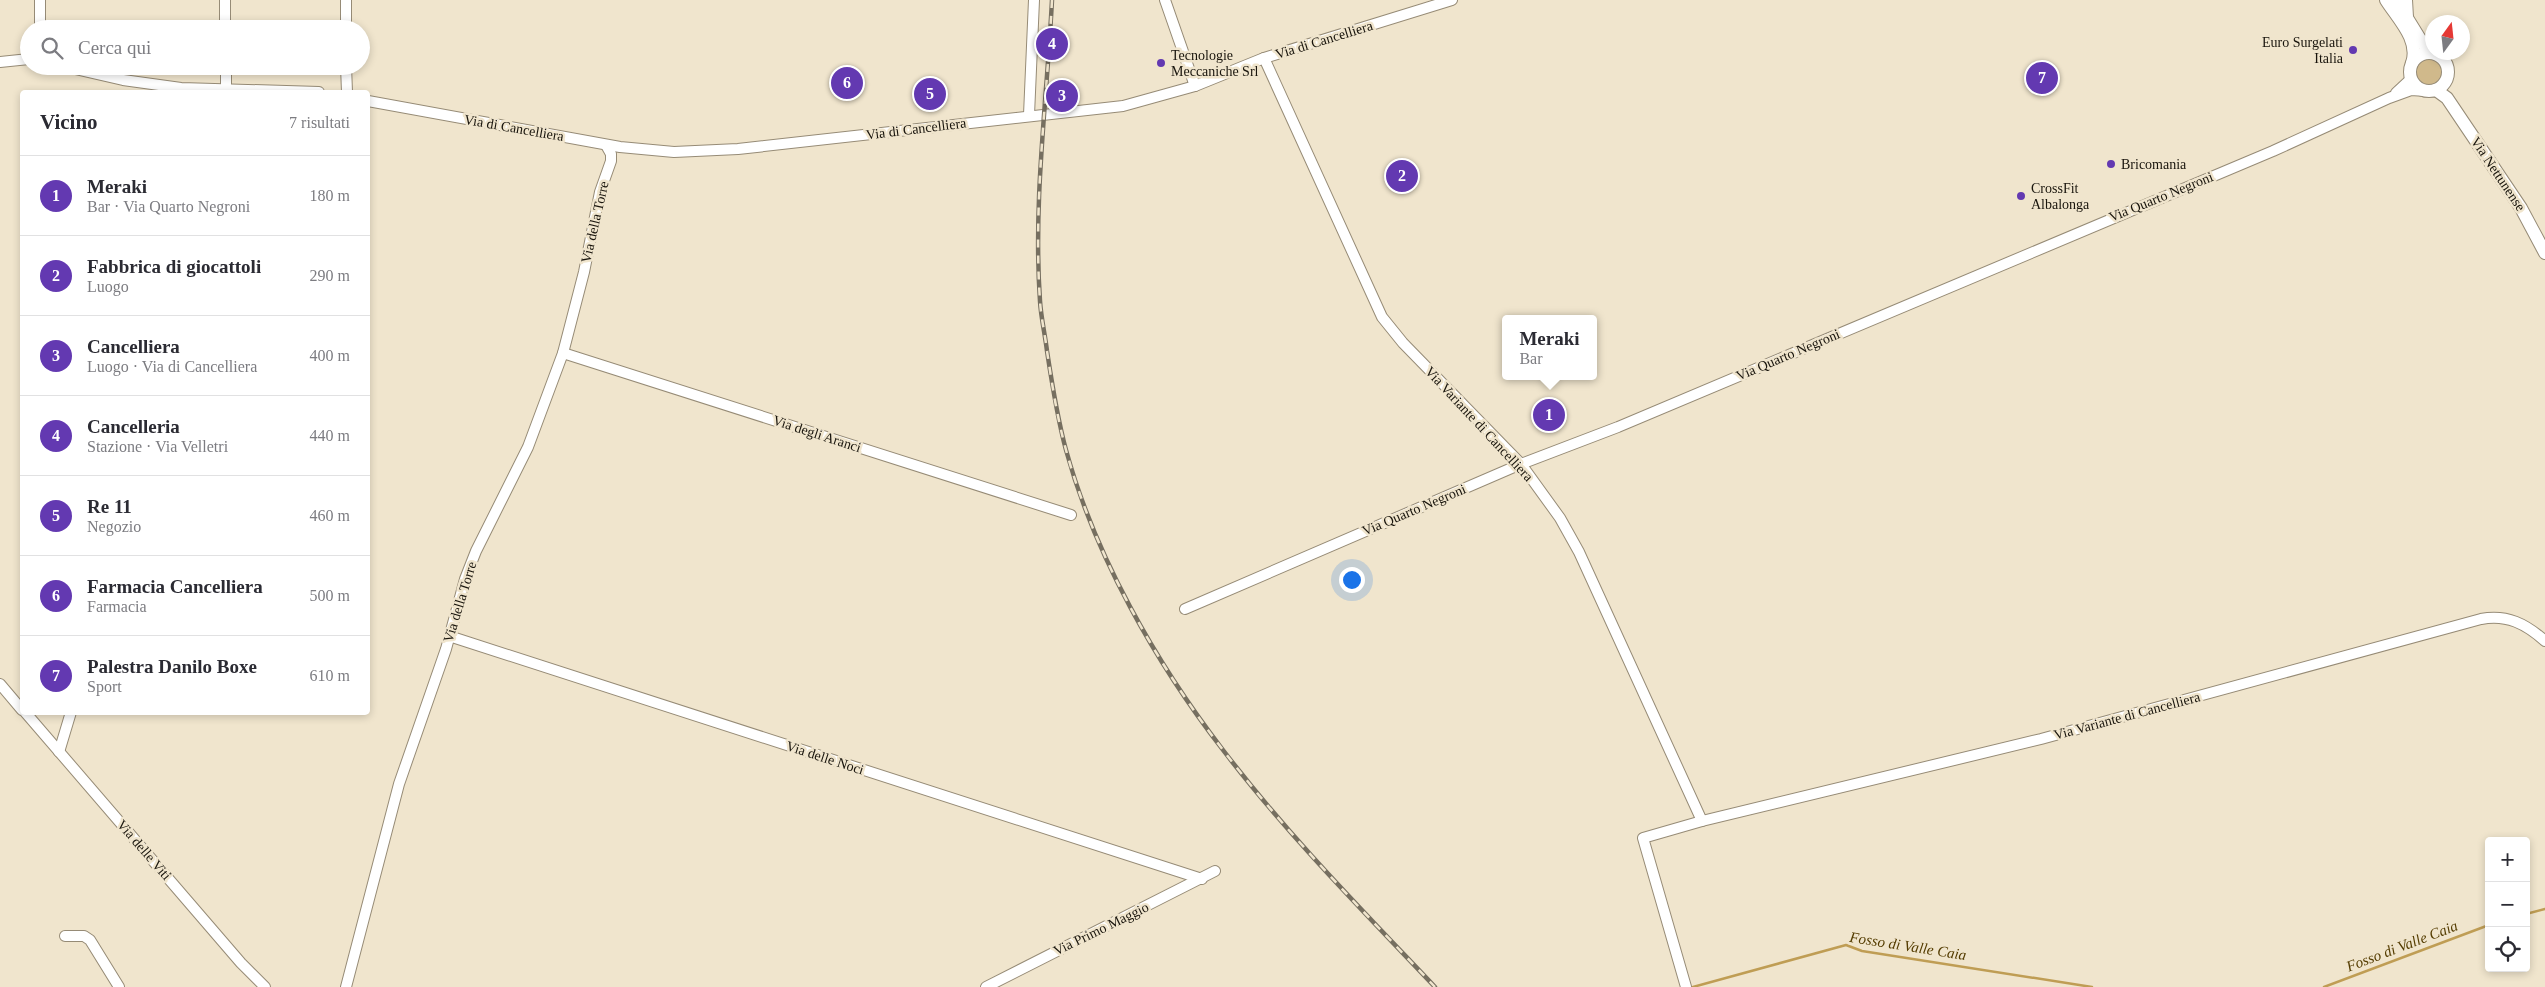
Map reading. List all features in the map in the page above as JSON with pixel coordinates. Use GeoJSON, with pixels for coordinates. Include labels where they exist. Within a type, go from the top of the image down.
{"type":"FeatureCollection","features":[{"type":"Feature","properties":{"kind":"main road"},"geometry":{"type":"LineString","coordinates":[[2386,0],[2413,43],[2415,52],[2411,79],[2416,87],[2435,88],[2448,76],[2448,67],[2443,60]]}},
{"type":"Feature","properties":{"kind":"main road"},"geometry":{"type":"LineString","coordinates":[[2396,0],[2425,46]]}},
{"type":"Feature","properties":{"kind":"main road"},"geometry":{"type":"LineString","coordinates":[[2412,63],[2420,55],[2425,54]]}},
{"type":"Feature","properties":{"kind":"main road","name":"Via Nettunense"},"geometry":{"type":"LineString","coordinates":[[2435,88],[2447,98],[2521,208],[2545,254]]}},
{"type":"Feature","properties":{"kind":"street"},"geometry":{"type":"LineString","coordinates":[[40,0],[40,20]]}},
{"type":"Feature","properties":{"kind":"street"},"geometry":{"type":"LineString","coordinates":[[225,0],[226,20]]}},
{"type":"Feature","properties":{"kind":"street"},"geometry":{"type":"LineString","coordinates":[[346,0],[346,20]]}},
{"type":"Feature","properties":{"kind":"street"},"geometry":{"type":"LineString","coordinates":[[1029,115],[1034,0]]}},
{"type":"Feature","properties":{"kind":"street"},"geometry":{"type":"LineString","coordinates":[[1165,0],[1196,86]]}},
{"type":"Feature","properties":{"kind":"street","name":"Via di Cancelliera"},"geometry":{"type":"LineString","coordinates":[[370,100],[606,145],[681,152],[722,150],[1122,106],[1196,86],[1264,58],[1452,0]]}},
{"type":"Feature","properties":{"kind":"street"},"geometry":{"type":"LineString","coordinates":[[2407,0],[2406,12],[2409,20]]}},
{"type":"Feature","properties":{"kind":"street","name":"Via Variante di Cancelliera"},"geometry":{"type":"LineString","coordinates":[[1264,58],[1382,317],[1403,343],[1521,464],[1553,507],[1574,541],[1702,821]]}},
{"type":"Feature","properties":{"kind":"street"},"geometry":{"type":"LineString","coordinates":[[0,62],[20,60]]}},
{"type":"Feature","properties":{"kind":"street"},"geometry":{"type":"LineString","coordinates":[[102,75],[142,84],[226,90],[226,75]]}},
{"type":"Feature","properties":{"kind":"street"},"geometry":{"type":"LineString","coordinates":[[346,75],[347,90]]}},
{"type":"Feature","properties":{"kind":"street","name":"Via Quarto Negroni"},"geometry":{"type":"LineString","coordinates":[[2389,98],[2411,79]]}},
{"type":"Feature","properties":{"kind":"street","name":"Via Quarto Negroni"},"geometry":{"type":"LineString","coordinates":[[1185,609],[1521,464],[1627,423],[2274,151],[2389,98],[2411,90],[2435,88]]}},
{"type":"Feature","properties":{"kind":"street","name":"Via della Torre"},"geometry":{"type":"LineString","coordinates":[[346,987],[398,784],[449,636],[472,561],[528,448],[564,353],[584,272],[600,192],[609,167],[611,154],[606,145]]}},
{"type":"Feature","properties":{"kind":"street","name":"Via della Torre"},"geometry":{"type":"LineString","coordinates":[[609,167],[622,155],[638,149]]}},
{"type":"Feature","properties":{"kind":"street","name":"Via degli Aranci"},"geometry":{"type":"LineString","coordinates":[[564,353],[1071,514]]}},
{"type":"Feature","properties":{"kind":"street","name":"Via Variante di Cancelliera"},"geometry":{"type":"LineString","coordinates":[[1686,987],[1644,838],[1702,821],[2051,737],[2481,619],[2498,618],[2515,621],[2525,625],[2545,641]]}},
{"type":"Feature","properties":{"kind":"street","name":"Via delle Noci"},"geometry":{"type":"LineString","coordinates":[[449,636],[1202,879]]}},
{"type":"Feature","properties":{"kind":"street"},"geometry":{"type":"LineString","coordinates":[[0,684],[20,708]]}},
{"type":"Feature","properties":{"kind":"street","name":"Via delle Viti"},"geometry":{"type":"LineString","coordinates":[[28,715],[241,963],[264,987]]}},
{"type":"Feature","properties":{"kind":"street"},"geometry":{"type":"LineString","coordinates":[[59,752],[70,715]]}},
{"type":"Feature","properties":{"kind":"street","name":"Via Primo Maggio"},"geometry":{"type":"LineString","coordinates":[[986,987],[1215,871]]}},
{"type":"Feature","properties":{"kind":"street"},"geometry":{"type":"LineString","coordinates":[[65,936],[84,936],[90,940],[118,987]]}},
{"type":"Feature","properties":{"kind":"shaded area"},"geometry":{"type":"Polygon","coordinates":[[[2425,55],[2425,60],[2441,60],[2447,72],[2445,79],[2436,88],[2429,90],[2422,88],[2413,79],[2411,72],[2413,65],[2422,56],[2425,55]]]}},
{"type":"Feature","properties":{"kind":"waterway","name":"Fosso di Valle Caia"},"geometry":{"type":"LineString","coordinates":[[2530,913],[2545,909]]}},
{"type":"Feature","properties":{"kind":"waterway","name":"Fosso di Valle Caia"},"geometry":{"type":"LineString","coordinates":[[2324,987],[2485,927]]}},
{"type":"Feature","properties":{"kind":"waterway","name":"Fosso di Valle Caia"},"geometry":{"type":"LineString","coordinates":[[1693,987],[1846,945],[1862,951],[2092,987]]}},
{"type":"Feature","properties":{"kind":"railway"},"geometry":{"type":"LineString","coordinates":[[1052,0],[1039,188],[1038,263],[1040,301],[1057,413],[1078,490],[1093,529],[1130,607],[1152,645],[1174,681],[1223,750],[1299,842],[1435,987]]}},
{"type":"Feature","properties":{"kind":"place","name":"Cancelleria"},"geometry":{"type":"Point","coordinates":[1052,44]}},
{"type":"Feature","properties":{"kind":"place","name":"Euro Surgelati Italia"},"geometry":{"type":"Point","coordinates":[2353,50]}},
{"type":"Feature","properties":{"kind":"place","name":"Tecnologie Meccaniche Srl"},"geometry":{"type":"Point","coordinates":[1161,63]}},
{"type":"Feature","properties":{"kind":"place","name":"Palestra Danilo Boxe"},"geometry":{"type":"Point","coordinates":[2042,78]}},
{"type":"Feature","properties":{"kind":"place","name":"Farmacia Cancelliera"},"geometry":{"type":"Point","coordinates":[847,83]}},
{"type":"Feature","properties":{"kind":"place","name":"Re 11"},"geometry":{"type":"Point","coordinates":[930,94]}},
{"type":"Feature","properties":{"kind":"place","name":"Cancelliera"},"geometry":{"type":"Point","coordinates":[1062,96]}},
{"type":"Feature","properties":{"kind":"place","name":"Bricomania"},"geometry":{"type":"Point","coordinates":[2111,164]}},
{"type":"Feature","properties":{"kind":"place","name":"Fabbrica di giocattoli"},"geometry":{"type":"Point","coordinates":[1402,176]}},
{"type":"Feature","properties":{"kind":"place","name":"CrossFit Albalonga"},"geometry":{"type":"Point","coordinates":[2021,196]}},
{"type":"Feature","properties":{"kind":"place","name":"Meraki"},"geometry":{"type":"Point","coordinates":[1549,415]}}]}
